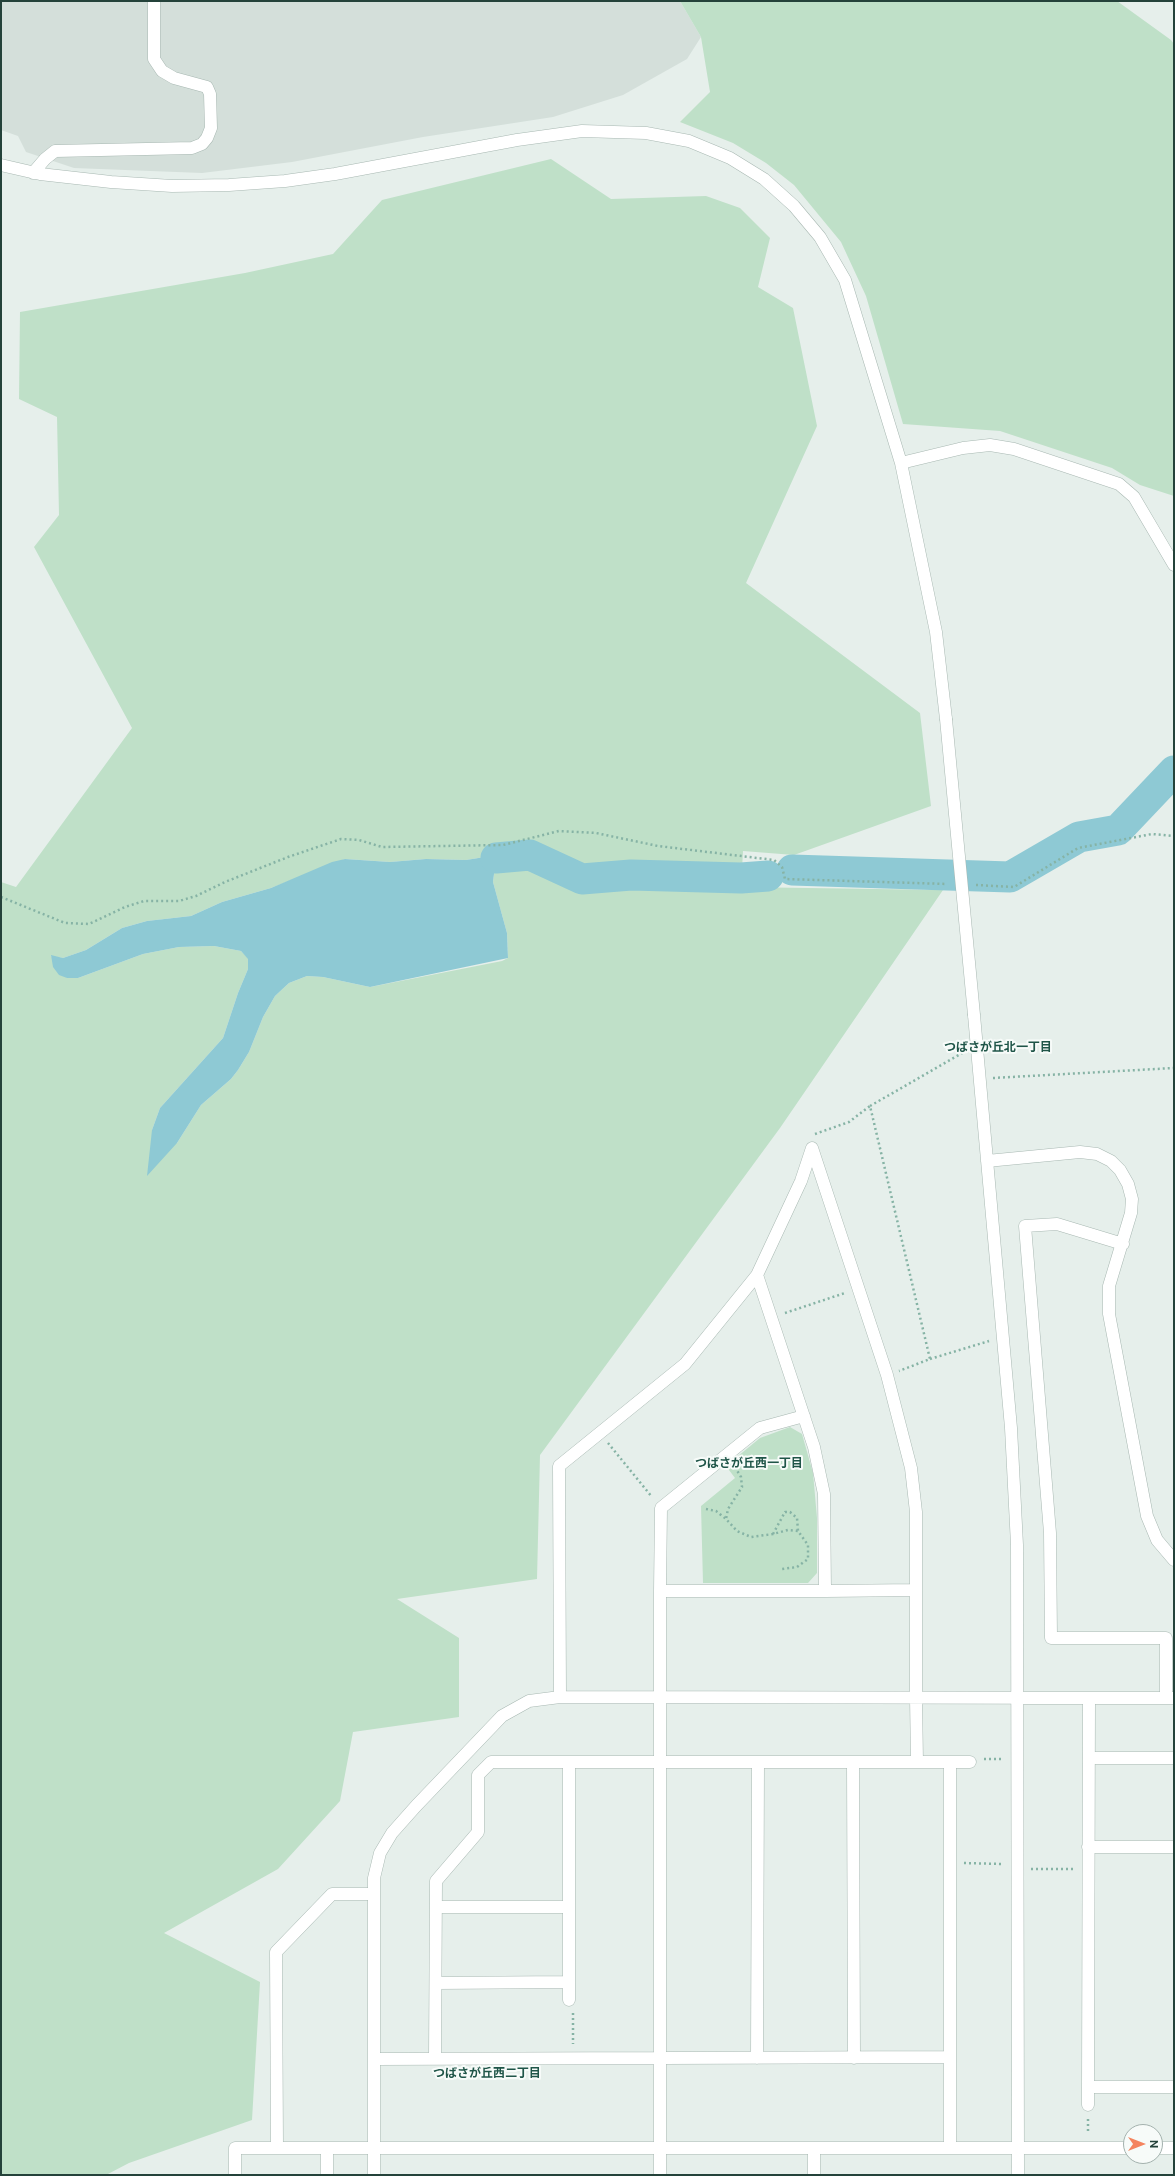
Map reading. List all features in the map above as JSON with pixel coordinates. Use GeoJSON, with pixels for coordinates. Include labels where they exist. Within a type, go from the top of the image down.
{"type":"FeatureCollection","features":[{"type":"Feature","properties":{"kind":"street"},"geometry":{"type":"LineString","coordinates":[[34,173],[45,159],[55,151],[192,148],[202,144],[207,138],[211,128],[210,94],[207,87],[174,78],[162,71],[154,59],[154,1]]}},
{"type":"Feature","properties":{"kind":"street"},"geometry":{"type":"LineString","coordinates":[[1,165],[34,173],[172,186],[229,185],[306,178],[517,140],[582,131],[646,133],[689,141],[730,158],[764,179],[794,206],[820,237],[844,280],[901,463],[936,632],[946,719],[980,1078],[1011,1428],[1017,1545],[1018,2175]]}},
{"type":"Feature","properties":{"kind":"street"},"geometry":{"type":"LineString","coordinates":[[901,463],[963,448],[990,445],[1014,449],[1119,484],[1134,498],[1174,565]]}},
{"type":"Feature","properties":{"kind":"street"},"geometry":{"type":"LineString","coordinates":[[560,1697],[558,1466],[685,1364],[757,1275],[801,1181],[812,1148]]}},
{"type":"Feature","properties":{"kind":"street"},"geometry":{"type":"LineString","coordinates":[[812,1148],[887,1375],[911,1468],[916,1512],[916,1762]]}},
{"type":"Feature","properties":{"kind":"street"},"geometry":{"type":"LineString","coordinates":[[987,1161],[1080,1152],[1097,1154],[1111,1161],[1120,1170],[1128,1184],[1132,1199],[1131,1213],[1110,1286],[1109,1314],[1147,1516],[1157,1540],[1174,1560]]}},
{"type":"Feature","properties":{"kind":"street"},"geometry":{"type":"LineString","coordinates":[[374,2175],[373,1894],[374,1878],[380,1853],[392,1833],[416,1806],[502,1716],[529,1701],[560,1697],[1170,1698],[1166,1638],[1050,1638],[1050,1533],[1025,1226],[1057,1224],[1122,1244]]}},
{"type":"Feature","properties":{"kind":"street"},"geometry":{"type":"LineString","coordinates":[[757,1275],[814,1447],[824,1494],[825,1591]]}},
{"type":"Feature","properties":{"kind":"street"},"geometry":{"type":"LineString","coordinates":[[660,2175],[661,1508],[760,1428],[804,1416]]}},
{"type":"Feature","properties":{"kind":"street"},"geometry":{"type":"LineString","coordinates":[[660,1591],[916,1590]]}},
{"type":"Feature","properties":{"kind":"street"},"geometry":{"type":"LineString","coordinates":[[1088,2105],[1089,1698]]}},
{"type":"Feature","properties":{"kind":"street"},"geometry":{"type":"LineString","coordinates":[[1089,1758],[1174,1758]]}},
{"type":"Feature","properties":{"kind":"street"},"geometry":{"type":"LineString","coordinates":[[435,2058],[436,1881],[478,1832],[478,1775],[491,1762],[970,1762]]}},
{"type":"Feature","properties":{"kind":"street"},"geometry":{"type":"LineString","coordinates":[[569,1762],[569,2000]]}},
{"type":"Feature","properties":{"kind":"street"},"geometry":{"type":"LineString","coordinates":[[757,2058],[758,1762]]}},
{"type":"Feature","properties":{"kind":"street"},"geometry":{"type":"LineString","coordinates":[[853,1762],[854,2058]]}},
{"type":"Feature","properties":{"kind":"street"},"geometry":{"type":"LineString","coordinates":[[950,1762],[950,2148]]}},
{"type":"Feature","properties":{"kind":"street"},"geometry":{"type":"LineString","coordinates":[[1088,1847],[1174,1847]]}},
{"type":"Feature","properties":{"kind":"street"},"geometry":{"type":"LineString","coordinates":[[277,2148],[276,1952],[332,1894],[373,1894]]}},
{"type":"Feature","properties":{"kind":"street"},"geometry":{"type":"LineString","coordinates":[[436,1907],[569,1907]]}},
{"type":"Feature","properties":{"kind":"street"},"geometry":{"type":"LineString","coordinates":[[436,1983],[569,1982]]}},
{"type":"Feature","properties":{"kind":"street"},"geometry":{"type":"LineString","coordinates":[[374,2059],[950,2058]]}},
{"type":"Feature","properties":{"kind":"street"},"geometry":{"type":"LineString","coordinates":[[1088,2087],[1174,2087]]}},
{"type":"Feature","properties":{"kind":"street"},"geometry":{"type":"LineString","coordinates":[[235,2175],[235,2148],[1123,2148]]}},
{"type":"Feature","properties":{"kind":"street"},"geometry":{"type":"LineString","coordinates":[[327,2148],[327,2175]]}},
{"type":"Feature","properties":{"kind":"street"},"geometry":{"type":"LineString","coordinates":[[814,2148],[814,2175]]}},
{"type":"Feature","properties":{"kind":"street"},"geometry":{"type":"LineString","coordinates":[[1163,2148],[1174,2148]]}},
{"type":"Feature","properties":{"kind":"path"},"geometry":{"type":"LineString","coordinates":[[1,897],[65,923],[89,924],[125,907],[144,901],[179,901],[196,896],[225,882],[288,857],[340,839],[359,840],[382,847],[503,846],[559,831],[596,832],[658,846],[774,860],[782,867],[785,879],[949,884]]}},
{"type":"Feature","properties":{"kind":"path"},"geometry":{"type":"LineString","coordinates":[[972,885],[1014,886],[1078,848],[1152,834],[1174,836]]}},
{"type":"Feature","properties":{"kind":"path"},"geometry":{"type":"LineString","coordinates":[[812,1148],[811,1136],[849,1122],[870,1106],[961,1053],[977,1046]]}},
{"type":"Feature","properties":{"kind":"path"},"geometry":{"type":"LineString","coordinates":[[980,1078],[1174,1068]]}},
{"type":"Feature","properties":{"kind":"path"},"geometry":{"type":"LineString","coordinates":[[870,1106],[930,1359]]}},
{"type":"Feature","properties":{"kind":"path"},"geometry":{"type":"LineString","coordinates":[[771,1317],[858,1289]]}},
{"type":"Feature","properties":{"kind":"path"},"geometry":{"type":"LineString","coordinates":[[887,1375],[930,1359],[1003,1336]]}},
{"type":"Feature","properties":{"kind":"path"},"geometry":{"type":"LineString","coordinates":[[600,1433],[661,1508]]}},
{"type":"Feature","properties":{"kind":"path"},"geometry":{"type":"LineString","coordinates":[[726,1519],[728,1509],[742,1488],[741,1477],[728,1454]]}},
{"type":"Feature","properties":{"kind":"path"},"geometry":{"type":"LineString","coordinates":[[706,1509],[716,1511],[737,1531],[752,1536],[773,1534],[788,1530],[798,1531]]}},
{"type":"Feature","properties":{"kind":"path"},"geometry":{"type":"LineString","coordinates":[[773,1534],[785,1512],[790,1512],[797,1518],[798,1531],[808,1545],[808,1559],[797,1567],[782,1569]]}},
{"type":"Feature","properties":{"kind":"path"},"geometry":{"type":"LineString","coordinates":[[970,1762],[977,1759],[1018,1759]]}},
{"type":"Feature","properties":{"kind":"path"},"geometry":{"type":"LineString","coordinates":[[950,1863],[1088,1868]]}},
{"type":"Feature","properties":{"kind":"path"},"geometry":{"type":"LineString","coordinates":[[569,2000],[573,2005],[573,2059]]}},
{"type":"Feature","properties":{"kind":"path"},"geometry":{"type":"LineString","coordinates":[[1088,2105],[1088,2148]]}},
{"type":"Feature","properties":{"kind":"shaded area"},"geometry":{"type":"Polygon","coordinates":[[[1,1],[680,1],[701,37],[687,59],[623,95],[553,117],[423,137],[292,162],[202,173],[74,168],[26,152],[18,136],[1,130],[1,1]]]}},
{"type":"Feature","properties":{"kind":"green space"},"geometry":{"type":"Polygon","coordinates":[[[680,1],[1117,1],[1171,40],[1174,44],[1174,496],[1140,485],[1112,468],[1000,431],[903,424],[866,296],[841,242],[794,185],[766,163],[733,143],[680,122],[710,92],[701,37],[680,1]]]}},
{"type":"Feature","properties":{"kind":"green space"},"geometry":{"type":"Polygon","coordinates":[[[551,159],[611,199],[706,196],[740,208],[770,238],[758,287],[793,308],[817,426],[746,583],[920,713],[931,806],[794,855],[743,851],[741,887],[943,890],[780,1128],[540,1455],[537,1579],[397,1599],[459,1638],[459,1717],[353,1732],[340,1801],[278,1869],[164,1933],[260,1982],[252,2120],[129,2163],[106,2175],[1,2175],[1,882],[16,887],[132,728],[34,547],[59,515],[57,417],[19,399],[20,312],[245,273],[333,254],[382,200],[551,159]],[[491,856],[466,860],[426,859],[390,862],[345,859],[271,888],[222,902],[191,916],[147,921],[122,928],[86,950],[63,958],[51,956],[67,978],[78,978],[143,954],[179,947],[214,946],[241,951],[248,958],[248,969],[238,993],[223,1038],[160,1108],[152,1130],[152,1148],[177,1143],[201,1105],[231,1079],[238,1070],[249,1052],[263,1017],[275,996],[289,983],[307,976],[323,977],[370,987],[502,961],[508,958],[507,933],[493,882],[496,859],[491,856]]]}},
{"type":"Feature","properties":{"kind":"green space"},"geometry":{"type":"Polygon","coordinates":[[[790,1427],[802,1434],[813,1473],[817,1518],[817,1573],[808,1583],[703,1583],[701,1506],[735,1478],[726,1466],[760,1438],[790,1427]]]}},
{"type":"Feature","properties":{"kind":"water"},"geometry":{"type":"Polygon","coordinates":[[[491,856],[496,858],[493,882],[507,933],[508,958],[370,987],[323,977],[307,976],[289,983],[275,996],[263,1017],[249,1052],[238,1070],[231,1079],[201,1105],[177,1143],[147,1176],[152,1130],[160,1108],[223,1038],[238,993],[248,969],[248,959],[241,951],[214,946],[179,947],[143,954],[78,978],[67,978],[59,975],[53,967],[51,955],[63,958],[86,950],[122,928],[147,921],[191,916],[222,902],[271,888],[332,862],[345,859],[390,862],[426,859],[466,860],[491,856]]]}},
{"type":"Feature","properties":{"kind":"waterway"},"geometry":{"type":"LineString","coordinates":[[792,870],[1010,877],[1079,837],[1118,830],[1174,771]]}},
{"type":"Feature","properties":{"kind":"waterway"},"geometry":{"type":"LineString","coordinates":[[496,858],[530,855],[582,879],[631,875],[741,878],[768,876]]}},
{"type":"Feature","properties":{"kind":"district","name":"つばさが丘北一丁目"},"geometry":{"type":"Point","coordinates":[998,1047]}},
{"type":"Feature","properties":{"kind":"district","name":"つばさが丘西一丁目"},"geometry":{"type":"Point","coordinates":[749,1463]}},
{"type":"Feature","properties":{"kind":"district","name":"つばさが丘西二丁目"},"geometry":{"type":"Point","coordinates":[487,2073]}}]}
